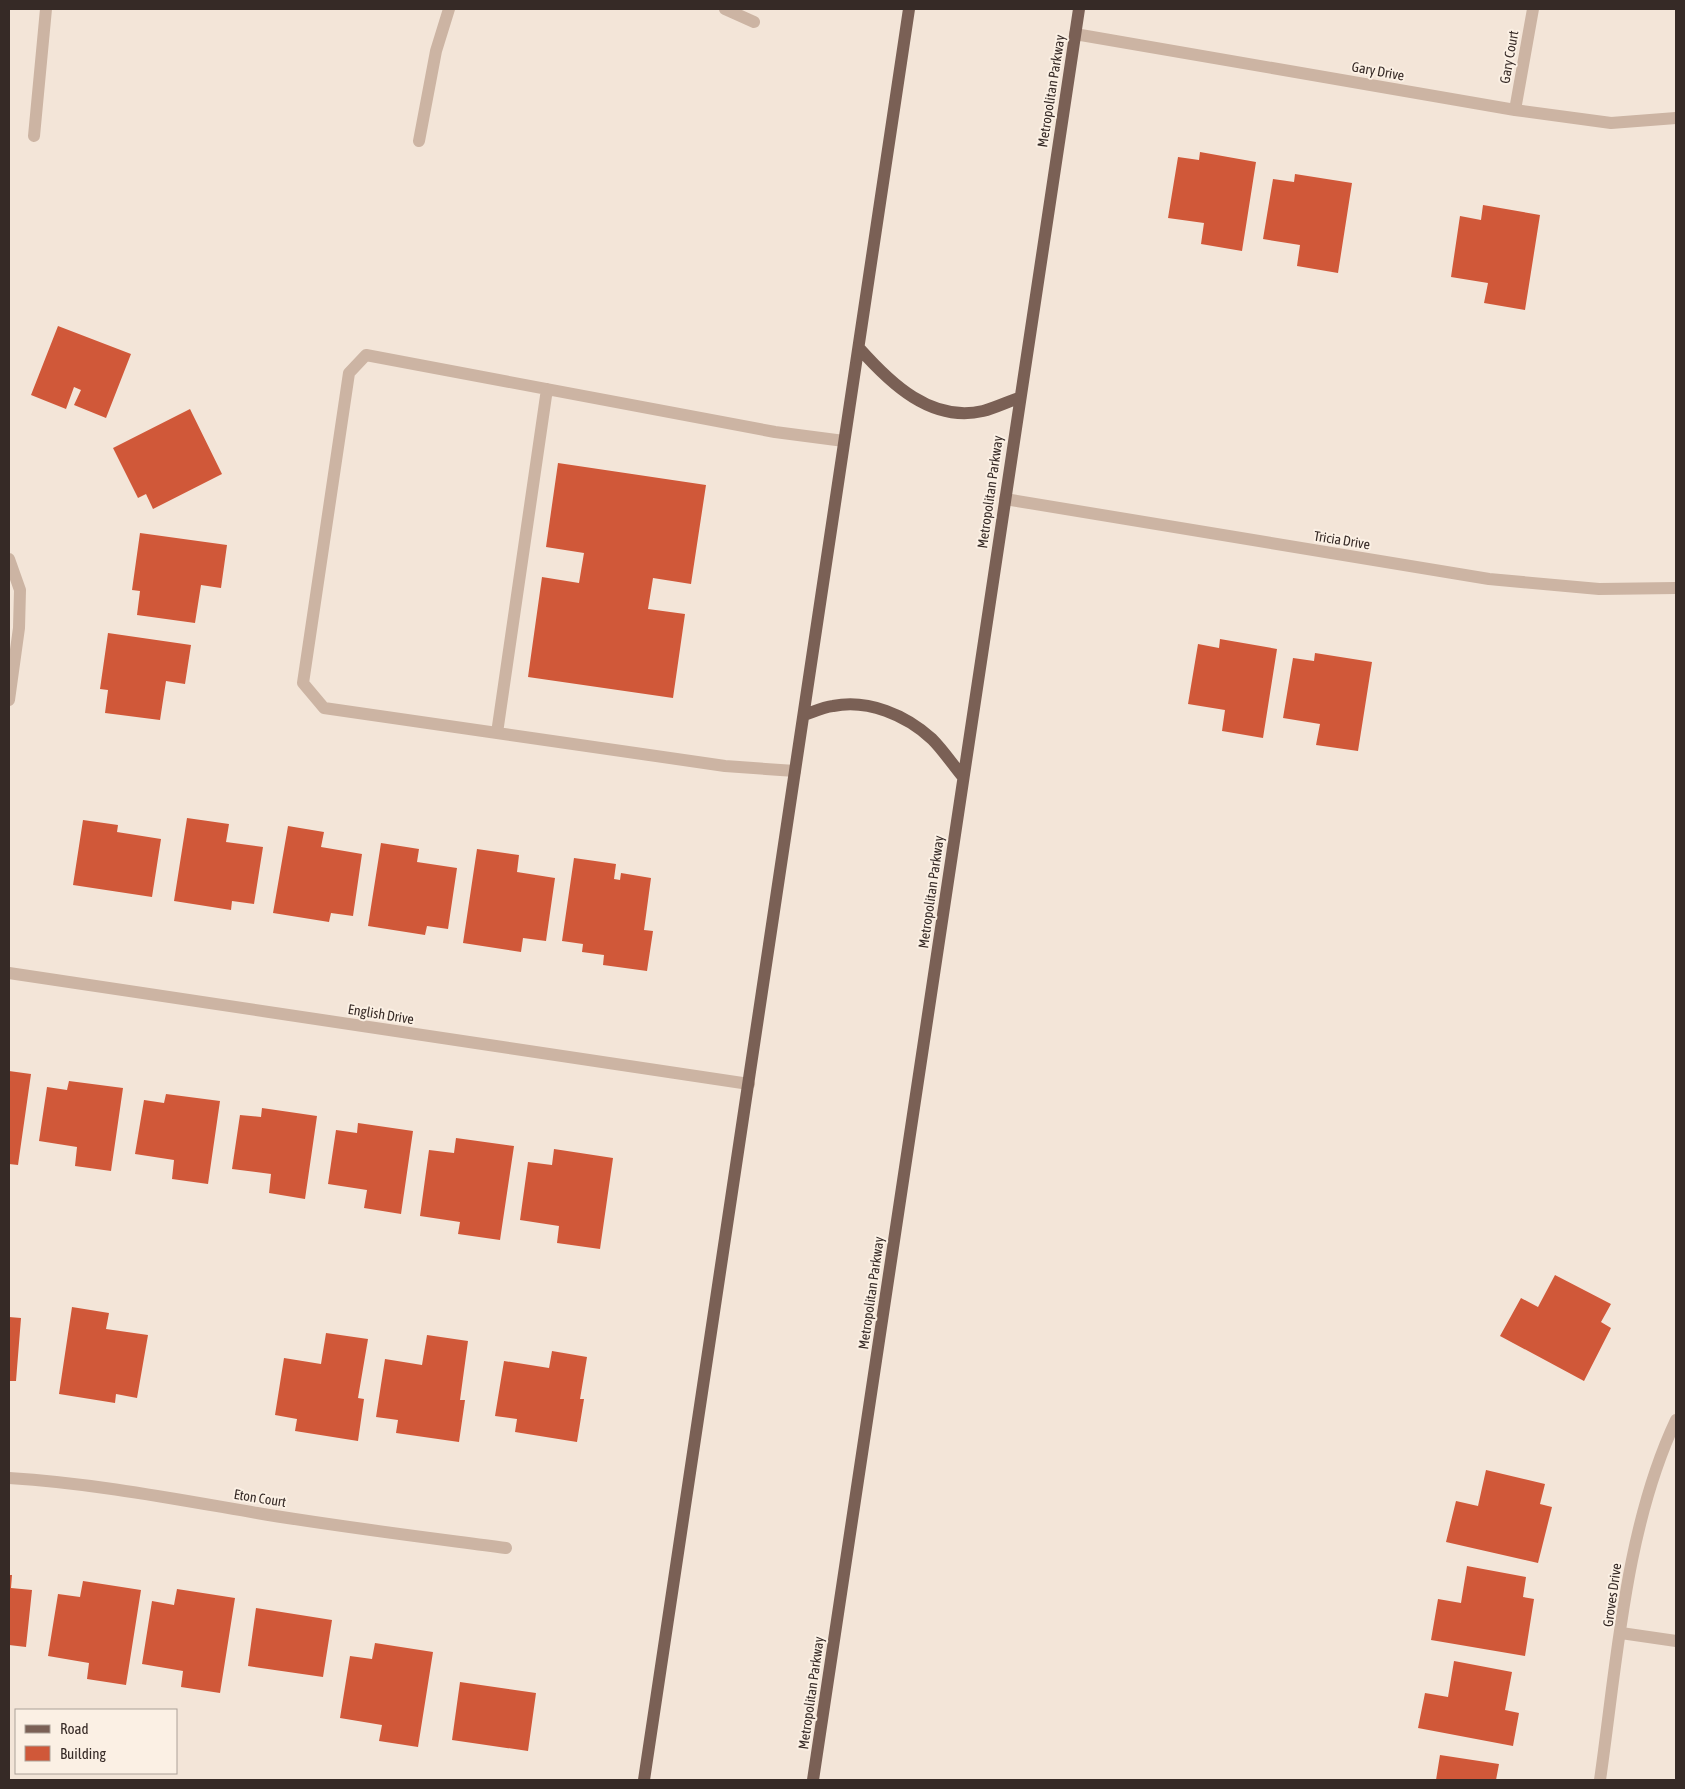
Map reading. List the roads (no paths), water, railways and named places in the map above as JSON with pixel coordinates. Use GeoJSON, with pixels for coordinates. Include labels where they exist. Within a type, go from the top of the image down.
{"type":"FeatureCollection","features":[{"type":"Feature","properties":{"kind":"main road"},"geometry":{"type":"LineString","coordinates":[[644,1780],[909,9]]}},
{"type":"Feature","properties":{"kind":"main road","name":"Metropolitan Parkway"},"geometry":{"type":"LineString","coordinates":[[813,1780],[1019,398],[1079,9]]}},
{"type":"Feature","properties":{"kind":"main road"},"geometry":{"type":"LineString","coordinates":[[858,348],[886,379],[935,409],[959,413],[982,411],[1019,398]]}},
{"type":"Feature","properties":{"kind":"main road"},"geometry":{"type":"LineString","coordinates":[[804,715],[833,705],[858,705],[886,710],[911,722],[932,739],[963,778]]}},
{"type":"Feature","properties":{"kind":"street"},"geometry":{"type":"LineString","coordinates":[[34,136],[46,9]]}},
{"type":"Feature","properties":{"kind":"street"},"geometry":{"type":"LineString","coordinates":[[420,141],[436,51],[449,9]]}},
{"type":"Feature","properties":{"kind":"street"},"geometry":{"type":"LineString","coordinates":[[725,9],[754,22]]}},
{"type":"Feature","properties":{"kind":"street","name":"Gary Court"},"geometry":{"type":"LineString","coordinates":[[1516,110],[1533,9]]}},
{"type":"Feature","properties":{"kind":"street","name":"Gary Drive"},"geometry":{"type":"LineString","coordinates":[[1075,34],[1516,110],[1611,123],[1676,118]]}},
{"type":"Feature","properties":{"kind":"street"},"geometry":{"type":"LineString","coordinates":[[796,771],[725,766],[324,708],[303,683],[304,674],[349,373],[366,355],[775,432],[844,441]]}},
{"type":"Feature","properties":{"kind":"street"},"geometry":{"type":"LineString","coordinates":[[497,733],[548,389]]}},
{"type":"Feature","properties":{"kind":"street","name":"Tricia Drive"},"geometry":{"type":"LineString","coordinates":[[1005,499],[1489,579],[1599,589],[1676,588]]}},
{"type":"Feature","properties":{"kind":"street"},"geometry":{"type":"LineString","coordinates":[[9,559],[20,590],[19,628],[9,700]]}},
{"type":"Feature","properties":{"kind":"street","name":"English Drive"},"geometry":{"type":"LineString","coordinates":[[9,973],[748,1084]]}},
{"type":"Feature","properties":{"kind":"street","name":"Groves Drive"},"geometry":{"type":"LineString","coordinates":[[1600,1780],[1632,1560],[1640,1522],[1654,1475],[1676,1420]]}},
{"type":"Feature","properties":{"kind":"street","name":"Eton Court"},"geometry":{"type":"LineString","coordinates":[[9,1478],[46,1480],[109,1488],[328,1525],[506,1548]]}},
{"type":"Feature","properties":{"kind":"street"},"geometry":{"type":"LineString","coordinates":[[1621,1633],[1676,1641]]}}]}
